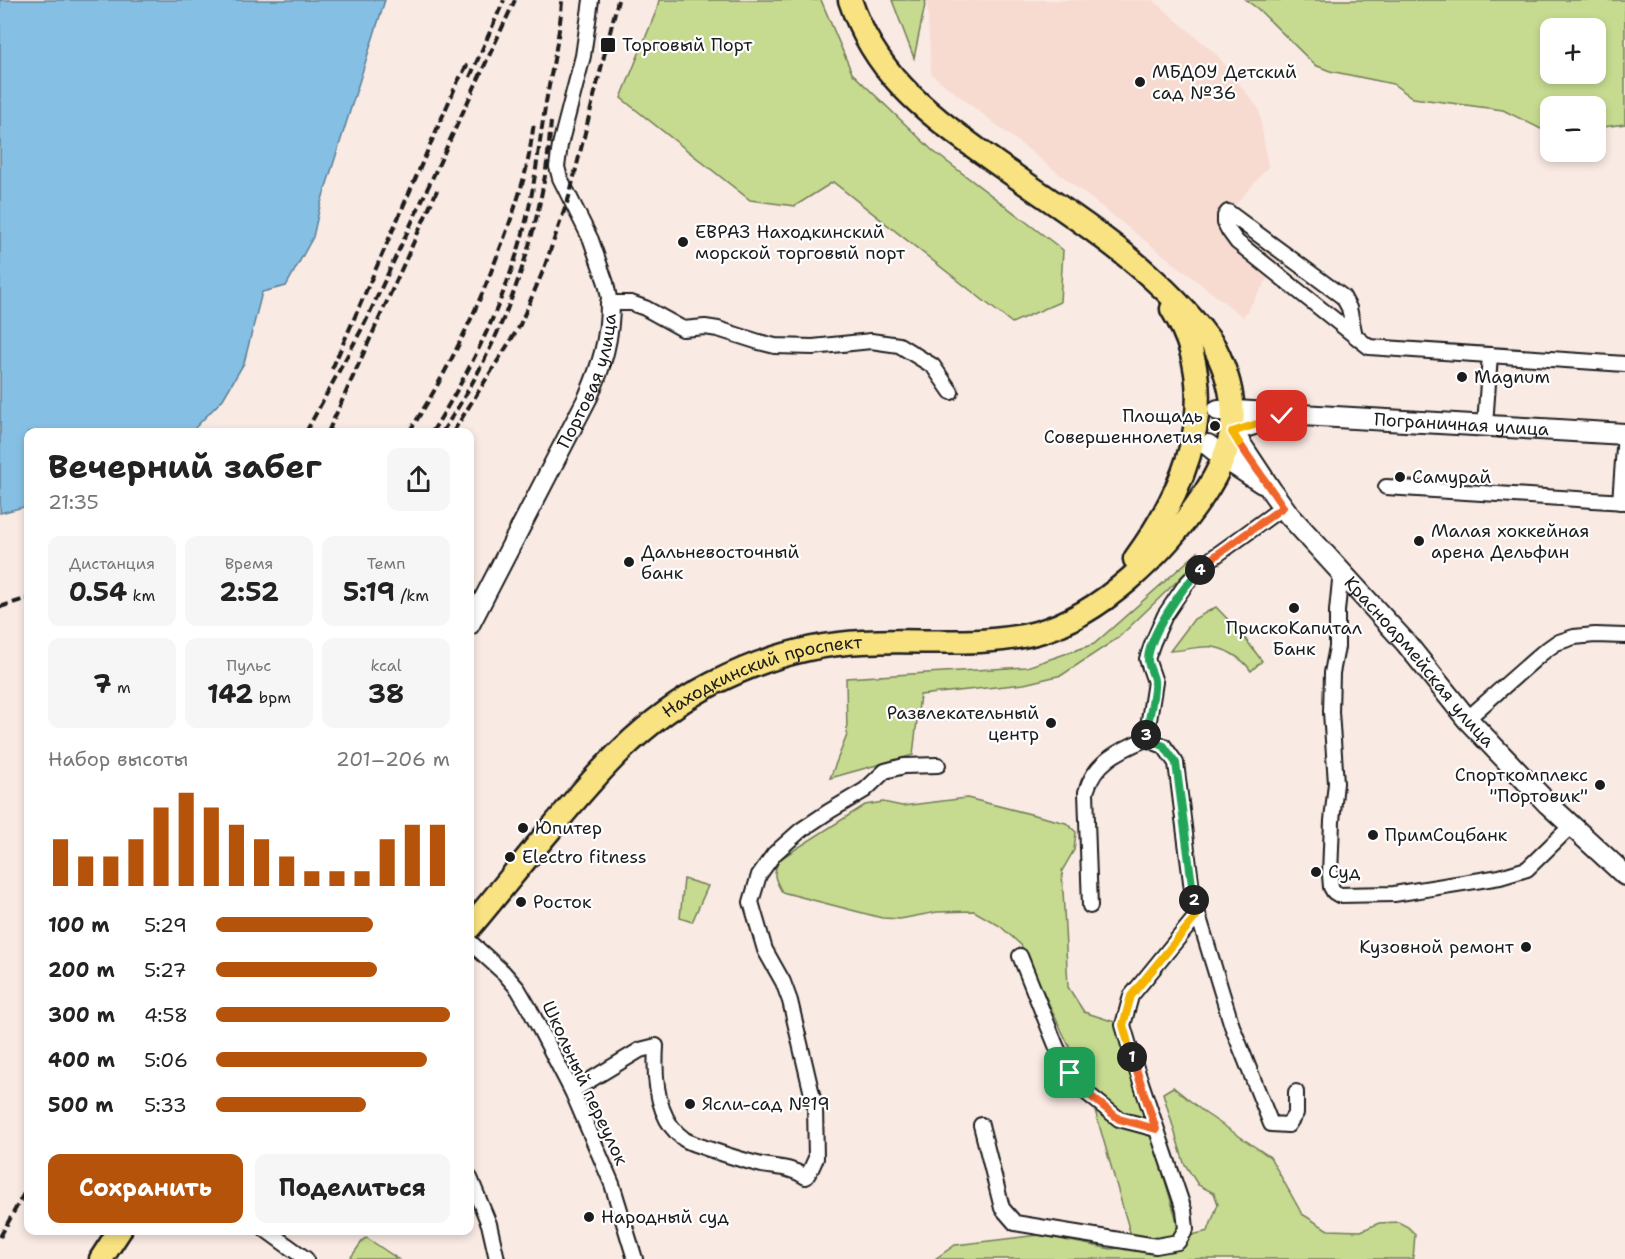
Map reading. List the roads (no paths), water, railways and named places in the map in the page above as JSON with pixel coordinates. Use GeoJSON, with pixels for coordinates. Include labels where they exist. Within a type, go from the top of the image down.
{"type":"FeatureCollection","features":[{"type":"Feature","properties":{"kind":"main road"},"geometry":{"type":"LineString","coordinates":[[850,0],[866,37],[883,66],[906,92],[951,130],[1104,237],[1137,264],[1164,288],[1212,343],[1226,374],[1232,393],[1227,418],[1216,451],[1215,477],[1177,530],[1151,558],[1126,581],[1094,605]]}},
{"type":"Feature","properties":{"kind":"main road"},"geometry":{"type":"LineString","coordinates":[[1137,264],[1155,284],[1174,313],[1187,339],[1195,362],[1198,384],[1197,433],[1201,440],[1216,451]]}},
{"type":"Feature","properties":{"kind":"main road"},"geometry":{"type":"LineString","coordinates":[[1094,605],[1129,567],[1163,516],[1184,469],[1198,419],[1203,413],[1209,411],[1227,418]]}},
{"type":"Feature","properties":{"kind":"main road","name":"Пограничная улица"},"geometry":{"type":"LineString","coordinates":[[1227,418],[1298,415],[1625,434]]}},
{"type":"Feature","properties":{"kind":"main road","name":"Красноармейская улица"},"geometry":{"type":"LineString","coordinates":[[1227,418],[1278,500]]}},
{"type":"Feature","properties":{"kind":"main road","name":"Красноармейская улица"},"geometry":{"type":"LineString","coordinates":[[1216,451],[1263,483],[1406,643],[1467,719],[1570,826],[1625,875]]}},
{"type":"Feature","properties":{"kind":"main road","name":"Находкинский проспект"},"geometry":{"type":"LineString","coordinates":[[474,922],[619,751],[666,711],[717,681],[775,657],[828,645],[1007,638],[1037,633],[1069,620],[1094,605]]}},
{"type":"Feature","properties":{"kind":"main road","name":"Находкинский проспект"},"geometry":{"type":"LineString","coordinates":[[474,912],[501,889]]}},
{"type":"Feature","properties":{"kind":"main road"},"geometry":{"type":"LineString","coordinates":[[101,1259],[117,1235]]}},
{"type":"Feature","properties":{"kind":"street"},"geometry":{"type":"LineString","coordinates":[[591,0],[583,56],[560,145],[557,167],[560,178],[591,240],[606,283],[610,303]]}},
{"type":"Feature","properties":{"kind":"street"},"geometry":{"type":"LineString","coordinates":[[1355,336],[1349,308],[1343,297],[1228,212],[1225,216],[1225,223],[1237,242],[1355,336],[1369,347],[1625,364]]}},
{"type":"Feature","properties":{"kind":"street","name":"Портовая улица"},"geometry":{"type":"LineString","coordinates":[[474,618],[588,398],[600,370],[607,345],[610,303],[632,303],[683,329],[705,327],[718,329],[775,346],[813,347],[872,341],[899,345],[933,366],[951,392]]}},
{"type":"Feature","properties":{"kind":"street"},"geometry":{"type":"LineString","coordinates":[[1485,425],[1490,355]]}},
{"type":"Feature","properties":{"kind":"street"},"geometry":{"type":"LineString","coordinates":[[1386,488],[1623,502],[1625,434]]}},
{"type":"Feature","properties":{"kind":"street"},"geometry":{"type":"LineString","coordinates":[[1146,739],[1155,682],[1148,659],[1153,642],[1166,615],[1186,584],[1207,562],[1278,500]]}},
{"type":"Feature","properties":{"kind":"street"},"geometry":{"type":"LineString","coordinates":[[1341,571],[1331,712],[1336,783],[1330,875],[1334,892],[1339,895],[1394,894],[1500,876],[1527,869],[1570,826]]}},
{"type":"Feature","properties":{"kind":"street"},"geometry":{"type":"LineString","coordinates":[[1467,719],[1542,652],[1556,643],[1574,637],[1625,636]]}},
{"type":"Feature","properties":{"kind":"street"},"geometry":{"type":"LineString","coordinates":[[1090,906],[1086,792],[1089,783],[1097,769],[1122,748],[1146,739],[1164,746],[1176,763],[1193,898],[1232,1026],[1270,1124],[1288,1125],[1296,1113],[1296,1092]]}},
{"type":"Feature","properties":{"kind":"street"},"geometry":{"type":"LineString","coordinates":[[572,1091],[640,1050],[656,1046],[657,1091],[669,1123],[686,1141],[762,1165],[795,1170],[806,1176],[812,1169],[816,1158],[815,1107],[790,1001],[783,982],[765,950],[752,902],[759,875],[774,854],[801,830],[865,790],[885,771],[904,766],[938,765]]}},
{"type":"Feature","properties":{"kind":"street"},"geometry":{"type":"LineString","coordinates":[[981,1125],[1002,1208],[1015,1223],[1156,1246],[1178,1242],[1186,1229],[1184,1210],[1132,1059],[1123,1025],[1131,996],[1198,914]]}},
{"type":"Feature","properties":{"kind":"street","name":"Школьный переулок"},"geometry":{"type":"LineString","coordinates":[[474,946],[518,989],[572,1091],[612,1184],[635,1259]]}},
{"type":"Feature","properties":{"kind":"street"},"geometry":{"type":"LineString","coordinates":[[1020,956],[1057,1048],[1070,1073],[1083,1090],[1119,1119],[1156,1129]]}},
{"type":"Feature","properties":{"kind":"street"},"geometry":{"type":"LineString","coordinates":[[474,1188],[489,1224],[497,1259]]}},
{"type":"Feature","properties":{"kind":"street"},"geometry":{"type":"LineString","coordinates":[[273,1235],[306,1259]]}},
{"type":"Feature","properties":{"kind":"water"},"geometry":{"type":"Polygon","coordinates":[[[0,0],[385,0],[320,206],[313,237],[286,286],[262,292],[244,363],[223,399],[195,428],[24,428],[24,507],[0,513],[0,0]]]}},
{"type":"Feature","properties":{"kind":"railway"},"geometry":{"type":"LineString","coordinates":[[470,77],[504,0]]}},
{"type":"Feature","properties":{"kind":"railway"},"geometry":{"type":"LineString","coordinates":[[308,428],[365,323],[515,0]]}},
{"type":"Feature","properties":{"kind":"railway"},"geometry":{"type":"LineString","coordinates":[[434,428],[461,383],[487,330],[519,248],[532,193],[562,0]]}},
{"type":"Feature","properties":{"kind":"railway"},"geometry":{"type":"LineString","coordinates":[[456,428],[519,327],[543,271],[569,197],[618,0]]}},
{"type":"Feature","properties":{"kind":"railway"},"geometry":{"type":"LineString","coordinates":[[332,369],[458,81],[469,62]]}},
{"type":"Feature","properties":{"kind":"railway"},"geometry":{"type":"LineString","coordinates":[[444,428],[477,374],[518,280],[537,214],[546,167],[551,122]]}},
{"type":"Feature","properties":{"kind":"railway"},"geometry":{"type":"LineString","coordinates":[[411,428],[453,356],[489,277],[520,190],[534,123]]}},
{"type":"Feature","properties":{"kind":"railway"},"geometry":{"type":"LineString","coordinates":[[330,428],[439,186]]}},
{"type":"Feature","properties":{"kind":"railway"},"geometry":{"type":"LineString","coordinates":[[0,607],[24,599]]}},
{"type":"Feature","properties":{"kind":"railway"},"geometry":{"type":"LineString","coordinates":[[0,1237],[24,1193]]}},
{"type":"Feature","properties":{"kind":"place","name":"Торговый Порт"},"geometry":{"type":"Point","coordinates":[608,45]}},
{"type":"Feature","properties":{"kind":"place","name":"МБДОУ Детский сад №36"},"geometry":{"type":"Point","coordinates":[1140,82]}},
{"type":"Feature","properties":{"kind":"place","name":"ЕВРАЗ Находкинский морской торговый порт"},"geometry":{"type":"Point","coordinates":[683,242]}},
{"type":"Feature","properties":{"kind":"place","name":"Magnum"},"geometry":{"type":"Point","coordinates":[1462,377]}},
{"type":"Feature","properties":{"kind":"place","name":"Площадь Совершеннолетия"},"geometry":{"type":"Point","coordinates":[1215,426]}},
{"type":"Feature","properties":{"kind":"place","name":"Самурай"},"geometry":{"type":"Point","coordinates":[1400,477]}},
{"type":"Feature","properties":{"kind":"place","name":"Малая хоккейная арена Дельфин"},"geometry":{"type":"Point","coordinates":[1419,541]}},
{"type":"Feature","properties":{"kind":"place","name":"Дальневосточный банк"},"geometry":{"type":"Point","coordinates":[629,562]}},
{"type":"Feature","properties":{"kind":"place","name":"ПрискоКапитал Банк"},"geometry":{"type":"Point","coordinates":[1294,608]}},
{"type":"Feature","properties":{"kind":"place","name":"Развлекательный центр"},"geometry":{"type":"Point","coordinates":[1051,723]}},
{"type":"Feature","properties":{"kind":"place","name":"Спорткомплекс \"Портовик\""},"geometry":{"type":"Point","coordinates":[1600,785]}},
{"type":"Feature","properties":{"kind":"place","name":"Юпитер"},"geometry":{"type":"Point","coordinates":[523,828]}},
{"type":"Feature","properties":{"kind":"place","name":"ПримСоцбанк"},"geometry":{"type":"Point","coordinates":[1373,835]}},
{"type":"Feature","properties":{"kind":"place","name":"Electro fitness"},"geometry":{"type":"Point","coordinates":[510,857]}},
{"type":"Feature","properties":{"kind":"place","name":"Суд"},"geometry":{"type":"Point","coordinates":[1316,872]}},
{"type":"Feature","properties":{"kind":"place","name":"Росток"},"geometry":{"type":"Point","coordinates":[521,902]}},
{"type":"Feature","properties":{"kind":"place","name":"Кузовной ремонт"},"geometry":{"type":"Point","coordinates":[1526,947]}},
{"type":"Feature","properties":{"kind":"place","name":"Ясли-сад №19"},"geometry":{"type":"Point","coordinates":[690,1104]}},
{"type":"Feature","properties":{"kind":"place","name":"Народный суд"},"geometry":{"type":"Point","coordinates":[589,1217]}}]}
